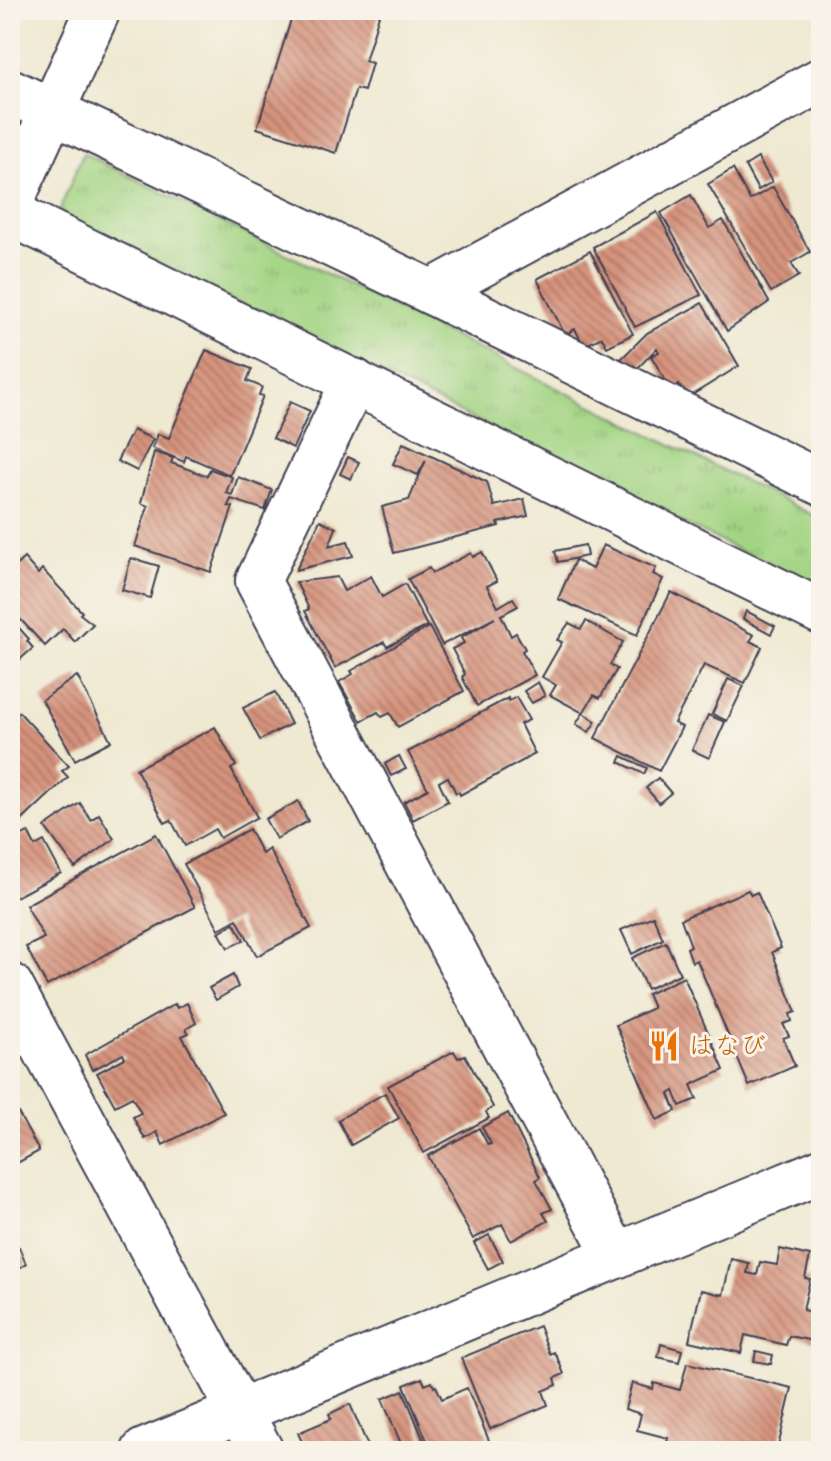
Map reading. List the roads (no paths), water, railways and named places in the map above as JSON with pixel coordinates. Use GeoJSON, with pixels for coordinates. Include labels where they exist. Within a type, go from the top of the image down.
{"type":"FeatureCollection","features":[{"type":"Feature","properties":{"kind":"street"},"geometry":{"type":"LineString","coordinates":[[10,204],[98,10]]}},
{"type":"Feature","properties":{"kind":"street"},"geometry":{"type":"LineString","coordinates":[[431,292],[821,80]]}},
{"type":"Feature","properties":{"kind":"street"},"geometry":{"type":"LineString","coordinates":[[10,91],[821,483]]}},
{"type":"Feature","properties":{"kind":"street"},"geometry":{"type":"LineString","coordinates":[[10,213],[821,612]]}},
{"type":"Feature","properties":{"kind":"street"},"geometry":{"type":"LineString","coordinates":[[354,381],[258,581],[616,1256]]}},
{"type":"Feature","properties":{"kind":"street"},"geometry":{"type":"LineString","coordinates":[[10,985],[261,1451]]}},
{"type":"Feature","properties":{"kind":"street"},"geometry":{"type":"LineString","coordinates":[[144,1451],[821,1171]]}},
{"type":"Feature","properties":{"kind":"place","name":"はなび"},"geometry":{"type":"Point","coordinates":[664,1046]}}]}
